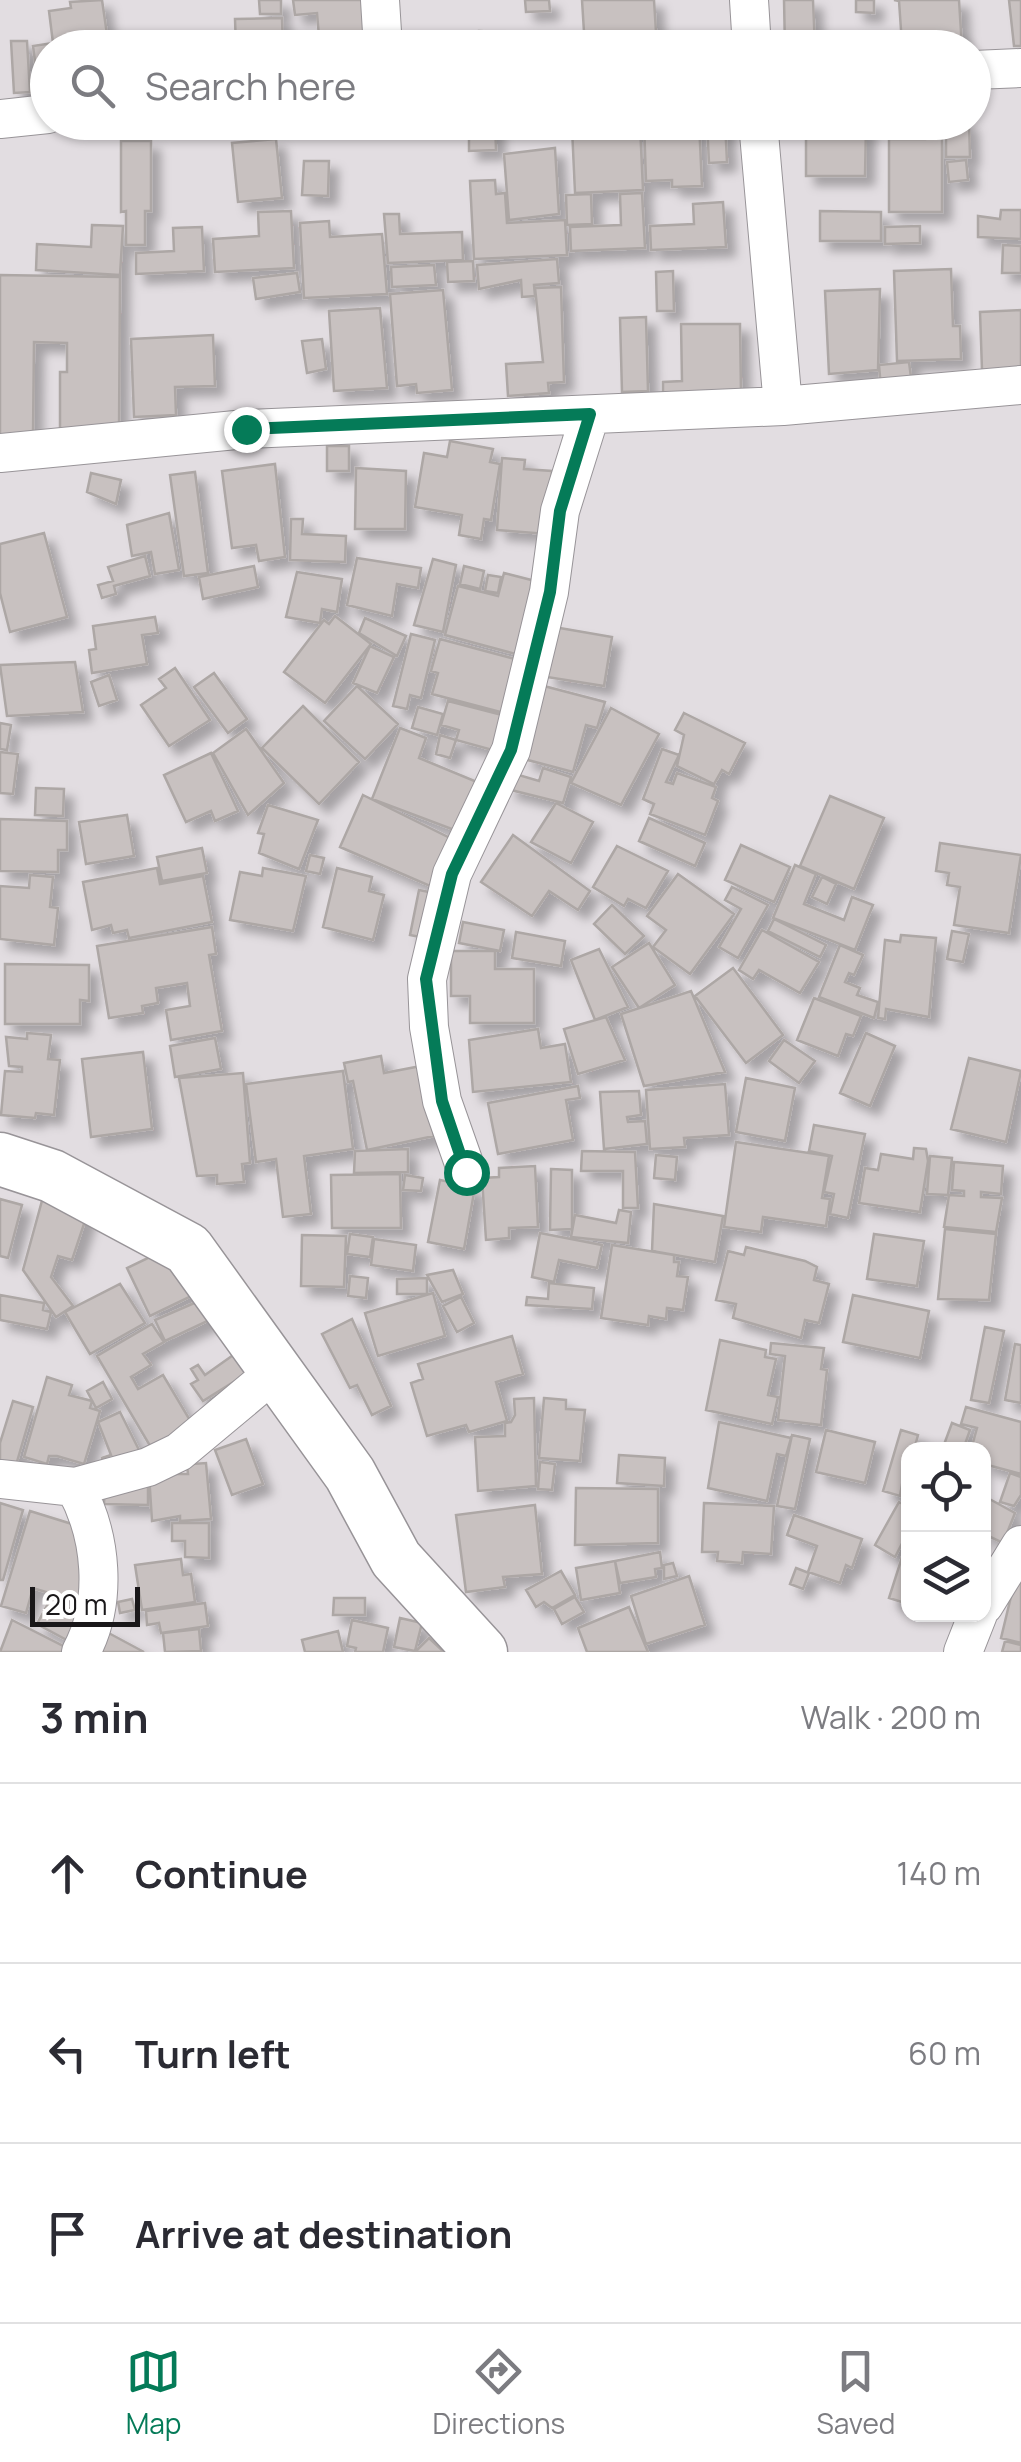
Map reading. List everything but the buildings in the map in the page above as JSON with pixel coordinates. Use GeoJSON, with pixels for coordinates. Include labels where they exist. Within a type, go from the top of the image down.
{"type":"FeatureCollection","features":[{"type":"Feature","properties":{"kind":"main road"},"geometry":{"type":"LineString","coordinates":[[0,1159],[52,1176],[188,1248],[350,1474],[396,1559],[481,1652]]}},
{"type":"Feature","properties":{"kind":"street"},"geometry":{"type":"LineString","coordinates":[[380,0],[382,30]]}},
{"type":"Feature","properties":{"kind":"street"},"geometry":{"type":"LineString","coordinates":[[749,0],[751,30]]}},
{"type":"Feature","properties":{"kind":"street"},"geometry":{"type":"LineString","coordinates":[[991,69],[1021,68]]}},
{"type":"Feature","properties":{"kind":"street"},"geometry":{"type":"LineString","coordinates":[[0,119],[30,116]]}},
{"type":"Feature","properties":{"kind":"street"},"geometry":{"type":"LineString","coordinates":[[760,140],[783,406]]}},
{"type":"Feature","properties":{"kind":"street"},"geometry":{"type":"LineString","coordinates":[[0,453],[246,429],[783,406],[1021,385]]}},
{"type":"Feature","properties":{"kind":"street"},"geometry":{"type":"LineString","coordinates":[[466,1172],[442,1101],[426,979],[452,874],[511,750],[550,592],[560,511],[590,414]]}},
{"type":"Feature","properties":{"kind":"street"},"geometry":{"type":"LineString","coordinates":[[0,1479],[76,1487],[164,1460],[258,1386],[285,1380]]}},
{"type":"Feature","properties":{"kind":"street"},"geometry":{"type":"LineString","coordinates":[[76,1487],[92,1518],[98,1551],[96,1610],[80,1652]]}},
{"type":"Feature","properties":{"kind":"street"},"geometry":{"type":"LineString","coordinates":[[991,1594],[1021,1545]]}},
{"type":"Feature","properties":{"kind":"street"},"geometry":{"type":"LineString","coordinates":[[963,1652],[975,1622]]}},
{"type":"Feature","properties":{"kind":"route"},"geometry":{"type":"LineString","coordinates":[[246,429],[590,414],[560,511],[550,592],[511,750],[452,874],[426,979],[429,1027],[442,1101],[466,1172]]}}]}
